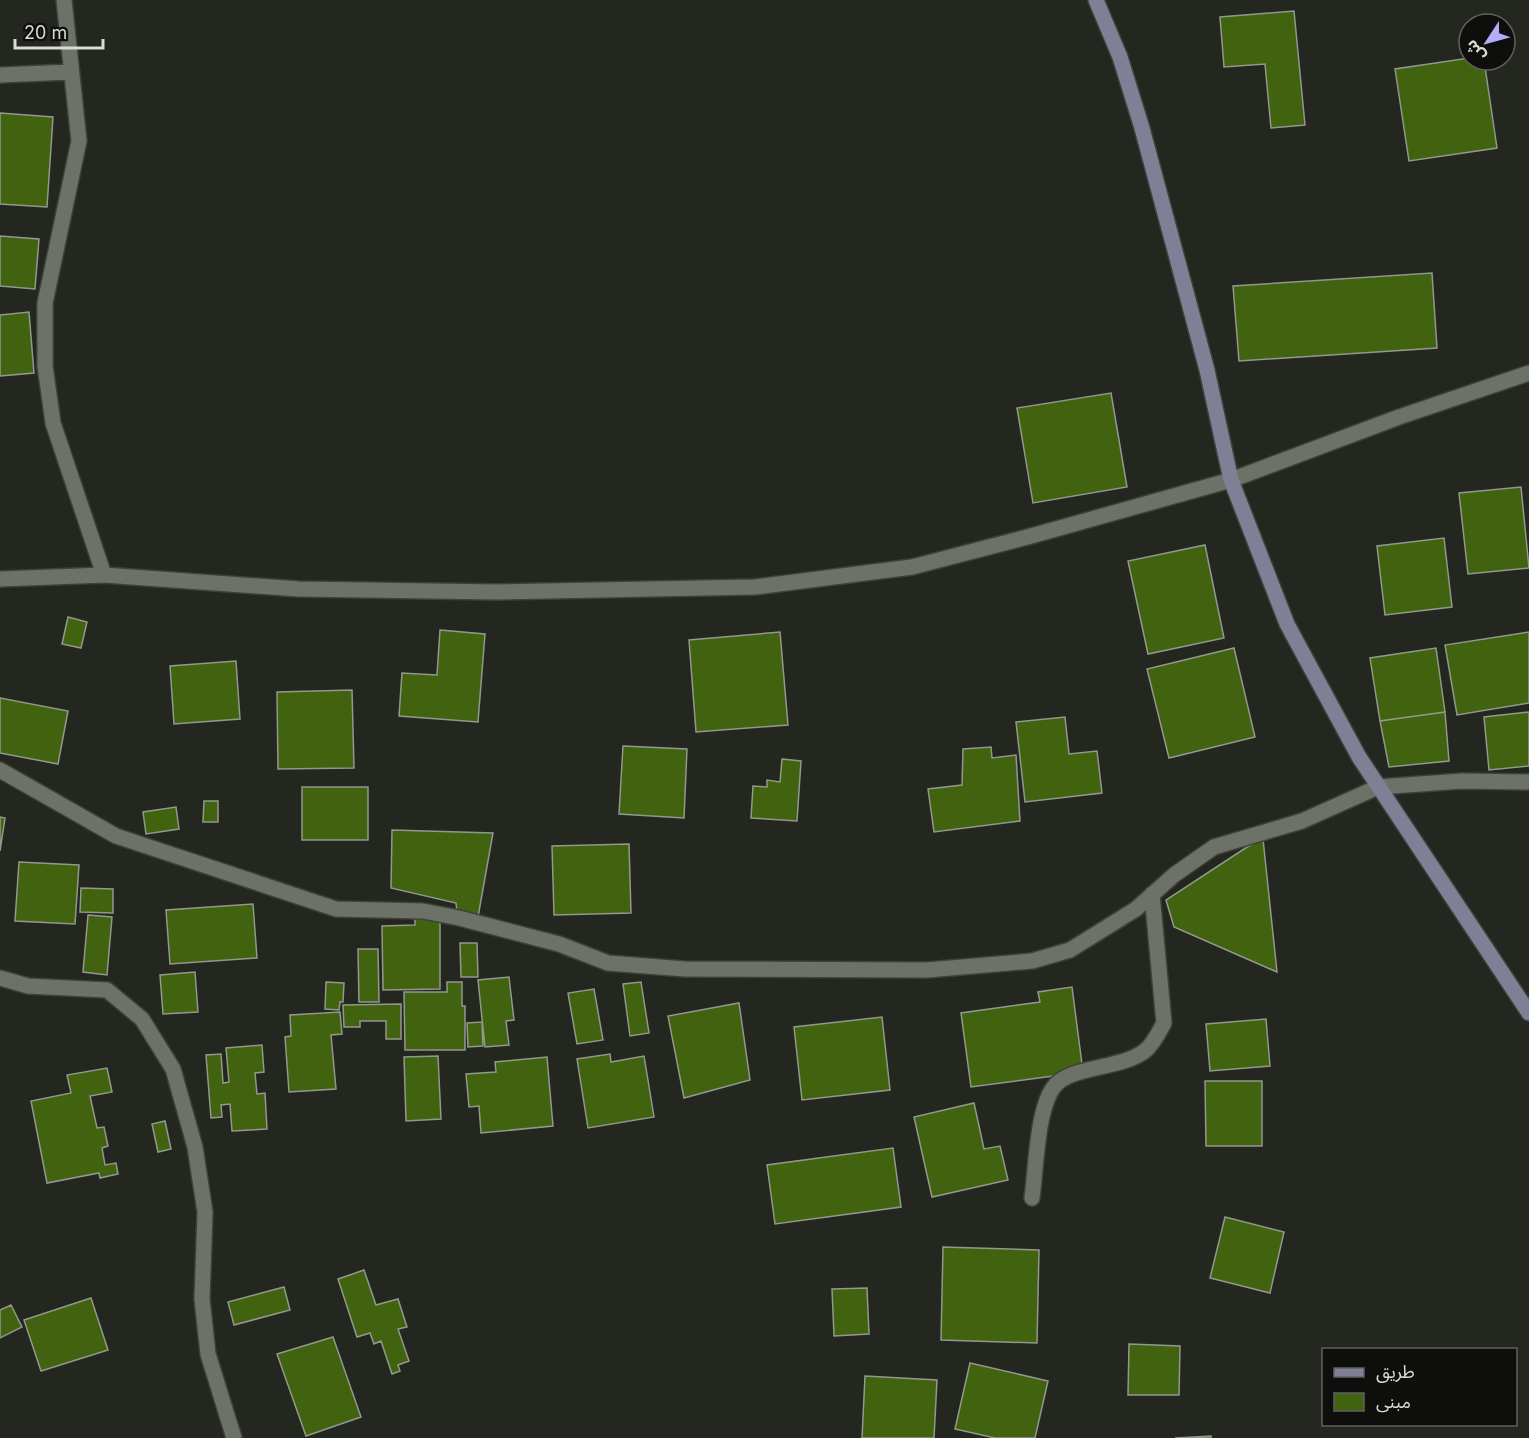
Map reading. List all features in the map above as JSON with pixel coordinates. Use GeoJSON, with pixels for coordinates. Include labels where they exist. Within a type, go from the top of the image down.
{"type":"FeatureCollection","features":[{"type":"Feature","properties":{"kind":"street"},"geometry":{"type":"LineString","coordinates":[[64,0],[79,141],[45,303],[45,366],[53,423],[104,575]]}},
{"type":"Feature","properties":{"kind":"street"},"geometry":{"type":"LineString","coordinates":[[1096,0],[1120,57],[1142,128],[1207,370],[1231,480],[1287,624],[1359,757],[1529,1013]]}},
{"type":"Feature","properties":{"kind":"street"},"geometry":{"type":"LineString","coordinates":[[0,75],[70,72]]}},
{"type":"Feature","properties":{"kind":"street"},"geometry":{"type":"LineString","coordinates":[[0,579],[104,575],[322,590],[498,592],[755,587],[912,567],[1231,480],[1399,417],[1529,373]]}},
{"type":"Feature","properties":{"kind":"street"},"geometry":{"type":"LineString","coordinates":[[0,770],[117,836],[336,909],[423,912],[459,918],[559,944],[608,963],[685,969],[927,970],[1032,961],[1070,950],[1136,909],[1174,875],[1214,847],[1302,820],[1378,787],[1462,781],[1529,782]]}},
{"type":"Feature","properties":{"kind":"street"},"geometry":{"type":"LineString","coordinates":[[1032,1198],[1043,1110],[1053,1088],[1063,1078],[1133,1058],[1146,1050],[1155,1040],[1164,1023],[1152,894]]}},
{"type":"Feature","properties":{"kind":"street"},"geometry":{"type":"LineString","coordinates":[[0,978],[28,986],[106,990],[142,1019],[173,1069],[195,1147],[205,1212],[202,1299],[208,1354],[234,1438]]}},
{"type":"Feature","properties":{"kind":"building"},"geometry":{"type":"Polygon","coordinates":[[[1294,11],[1305,125],[1271,128],[1265,64],[1224,67],[1220,17],[1294,11]]]}},
{"type":"Feature","properties":{"kind":"building"},"geometry":{"type":"Polygon","coordinates":[[[1457,60],[1457,72],[1486,72],[1497,148],[1409,161],[1395,69],[1457,60]]]}},
{"type":"Feature","properties":{"kind":"building"},"geometry":{"type":"Polygon","coordinates":[[[0,113],[53,117],[47,207],[0,204],[0,113]]]}},
{"type":"Feature","properties":{"kind":"building"},"geometry":{"type":"Polygon","coordinates":[[[0,236],[39,239],[35,289],[0,286],[0,236]]]}},
{"type":"Feature","properties":{"kind":"building"},"geometry":{"type":"Polygon","coordinates":[[[1432,273],[1437,348],[1239,361],[1233,286],[1432,273]]]}},
{"type":"Feature","properties":{"kind":"building"},"geometry":{"type":"Polygon","coordinates":[[[29,312],[34,373],[0,376],[0,315],[29,312]]]}},
{"type":"Feature","properties":{"kind":"building"},"geometry":{"type":"Polygon","coordinates":[[[1111,393],[1127,487],[1033,503],[1017,408],[1111,393]]]}},
{"type":"Feature","properties":{"kind":"building"},"geometry":{"type":"Polygon","coordinates":[[[1521,487],[1529,568],[1468,574],[1459,493],[1521,487]]]}},
{"type":"Feature","properties":{"kind":"building"},"geometry":{"type":"Polygon","coordinates":[[[1444,538],[1452,607],[1385,615],[1377,546],[1444,538]]]}},
{"type":"Feature","properties":{"kind":"building"},"geometry":{"type":"Polygon","coordinates":[[[1205,545],[1224,638],[1148,654],[1128,561],[1205,545]]]}},
{"type":"Feature","properties":{"kind":"building"},"geometry":{"type":"Polygon","coordinates":[[[68,617],[87,622],[81,648],[62,644],[68,617]]]}},
{"type":"Feature","properties":{"kind":"building"},"geometry":{"type":"Polygon","coordinates":[[[440,630],[485,634],[478,722],[399,716],[402,673],[437,675],[440,630]]]}},
{"type":"Feature","properties":{"kind":"building"},"geometry":{"type":"Polygon","coordinates":[[[780,632],[788,725],[696,732],[689,640],[780,632]]]}},
{"type":"Feature","properties":{"kind":"building"},"geometry":{"type":"Polygon","coordinates":[[[1529,632],[1529,703],[1457,715],[1445,645],[1529,632]]]}},
{"type":"Feature","properties":{"kind":"building"},"geometry":{"type":"Polygon","coordinates":[[[1234,648],[1255,737],[1169,758],[1147,669],[1234,648]]]}},
{"type":"Feature","properties":{"kind":"building"},"geometry":{"type":"Polygon","coordinates":[[[1436,648],[1445,712],[1380,721],[1370,658],[1436,648]]]}},
{"type":"Feature","properties":{"kind":"building"},"geometry":{"type":"Polygon","coordinates":[[[236,661],[240,719],[174,724],[170,666],[236,661]]]}},
{"type":"Feature","properties":{"kind":"building"},"geometry":{"type":"Polygon","coordinates":[[[352,690],[354,768],[278,769],[277,692],[352,690]]]}},
{"type":"Feature","properties":{"kind":"building"},"geometry":{"type":"Polygon","coordinates":[[[0,698],[68,711],[58,764],[0,753],[0,698]]]}},
{"type":"Feature","properties":{"kind":"building"},"geometry":{"type":"Polygon","coordinates":[[[1445,712],[1449,761],[1389,767],[1380,721],[1445,712]]]}},
{"type":"Feature","properties":{"kind":"building"},"geometry":{"type":"Polygon","coordinates":[[[1529,712],[1529,766],[1489,770],[1484,717],[1529,712]]]}},
{"type":"Feature","properties":{"kind":"building"},"geometry":{"type":"Polygon","coordinates":[[[1065,717],[1069,754],[1097,751],[1102,793],[1025,802],[1016,722],[1065,717]]]}},
{"type":"Feature","properties":{"kind":"building"},"geometry":{"type":"Polygon","coordinates":[[[623,746],[687,749],[684,818],[619,814],[623,746]]]}},
{"type":"Feature","properties":{"kind":"building"},"geometry":{"type":"Polygon","coordinates":[[[991,747],[992,758],[1016,755],[1020,821],[934,832],[928,789],[962,785],[963,749],[991,747]]]}},
{"type":"Feature","properties":{"kind":"building"},"geometry":{"type":"Polygon","coordinates":[[[782,759],[801,761],[797,821],[751,818],[753,786],[767,787],[767,780],[780,782],[782,759]]]}},
{"type":"Feature","properties":{"kind":"building"},"geometry":{"type":"Polygon","coordinates":[[[302,787],[368,787],[368,840],[302,840],[302,787]]]}},
{"type":"Feature","properties":{"kind":"building"},"geometry":{"type":"Polygon","coordinates":[[[204,801],[218,801],[218,822],[203,822],[204,801]]]}},
{"type":"Feature","properties":{"kind":"building"},"geometry":{"type":"Polygon","coordinates":[[[176,807],[179,829],[146,834],[143,812],[176,807]]]}},
{"type":"Feature","properties":{"kind":"building"},"geometry":{"type":"Polygon","coordinates":[[[0,817],[5,818],[0,851],[0,817]]]}},
{"type":"Feature","properties":{"kind":"building"},"geometry":{"type":"Polygon","coordinates":[[[392,830],[493,833],[478,917],[457,912],[456,903],[391,888],[392,830]]]}},
{"type":"Feature","properties":{"kind":"building"},"geometry":{"type":"Polygon","coordinates":[[[1263,839],[1277,972],[1174,927],[1166,900],[1263,839]]]}},
{"type":"Feature","properties":{"kind":"building"},"geometry":{"type":"Polygon","coordinates":[[[629,844],[631,913],[554,915],[552,846],[629,844]]]}},
{"type":"Feature","properties":{"kind":"building"},"geometry":{"type":"Polygon","coordinates":[[[19,862],[79,865],[75,924],[15,921],[19,862]]]}},
{"type":"Feature","properties":{"kind":"building"},"geometry":{"type":"Polygon","coordinates":[[[81,888],[113,889],[113,913],[80,912],[81,888]]]}},
{"type":"Feature","properties":{"kind":"building"},"geometry":{"type":"Polygon","coordinates":[[[253,904],[257,958],[170,964],[166,910],[253,904]]]}},
{"type":"Feature","properties":{"kind":"building"},"geometry":{"type":"Polygon","coordinates":[[[88,915],[112,917],[107,975],[83,972],[88,915]]]}},
{"type":"Feature","properties":{"kind":"building"},"geometry":{"type":"Polygon","coordinates":[[[415,919],[440,919],[440,989],[383,990],[382,926],[415,925],[415,919]]]}},
{"type":"Feature","properties":{"kind":"building"},"geometry":{"type":"Polygon","coordinates":[[[460,943],[477,943],[478,977],[461,977],[460,943]]]}},
{"type":"Feature","properties":{"kind":"building"},"geometry":{"type":"Polygon","coordinates":[[[358,949],[378,949],[379,1002],[359,1002],[358,949]]]}},
{"type":"Feature","properties":{"kind":"building"},"geometry":{"type":"Polygon","coordinates":[[[195,972],[198,1012],[163,1014],[160,975],[195,972]]]}},
{"type":"Feature","properties":{"kind":"building"},"geometry":{"type":"Polygon","coordinates":[[[509,977],[514,1020],[506,1021],[509,1045],[485,1047],[478,980],[509,977]]]}},
{"type":"Feature","properties":{"kind":"building"},"geometry":{"type":"Polygon","coordinates":[[[326,982],[344,983],[343,1002],[340,1002],[339,1010],[325,1009],[326,982]]]}},
{"type":"Feature","properties":{"kind":"building"},"geometry":{"type":"Polygon","coordinates":[[[447,982],[462,982],[462,1006],[465,1006],[465,1050],[405,1050],[404,992],[447,992],[447,982]]]}},
{"type":"Feature","properties":{"kind":"building"},"geometry":{"type":"Polygon","coordinates":[[[641,982],[649,1033],[630,1036],[623,984],[641,982]]]}},
{"type":"Feature","properties":{"kind":"building"},"geometry":{"type":"Polygon","coordinates":[[[1072,987],[1083,1072],[971,1087],[961,1013],[1040,1002],[1038,992],[1072,987]]]}},
{"type":"Feature","properties":{"kind":"building"},"geometry":{"type":"Polygon","coordinates":[[[594,989],[603,1040],[577,1044],[568,993],[594,989]]]}},
{"type":"Feature","properties":{"kind":"building"},"geometry":{"type":"Polygon","coordinates":[[[739,1003],[750,1080],[684,1098],[668,1016],[739,1003]]]}},
{"type":"Feature","properties":{"kind":"building"},"geometry":{"type":"Polygon","coordinates":[[[401,1004],[401,1039],[386,1039],[386,1021],[360,1021],[360,1027],[344,1027],[343,1005],[401,1004]]]}},
{"type":"Feature","properties":{"kind":"building"},"geometry":{"type":"Polygon","coordinates":[[[340,1012],[342,1034],[331,1035],[336,1089],[289,1092],[285,1037],[291,1036],[290,1015],[340,1012]]]}},
{"type":"Feature","properties":{"kind":"building"},"geometry":{"type":"Polygon","coordinates":[[[882,1017],[890,1090],[802,1100],[794,1027],[882,1017]]]}},
{"type":"Feature","properties":{"kind":"building"},"geometry":{"type":"Polygon","coordinates":[[[1266,1019],[1270,1066],[1210,1071],[1206,1024],[1266,1019]]]}},
{"type":"Feature","properties":{"kind":"building"},"geometry":{"type":"Polygon","coordinates":[[[482,1022],[483,1046],[468,1047],[467,1023],[482,1022]]]}},
{"type":"Feature","properties":{"kind":"building"},"geometry":{"type":"Polygon","coordinates":[[[262,1045],[264,1072],[255,1073],[257,1094],[265,1093],[267,1129],[232,1131],[230,1104],[221,1105],[222,1117],[211,1118],[206,1055],[221,1054],[223,1083],[229,1082],[226,1048],[262,1045]]]}},
{"type":"Feature","properties":{"kind":"building"},"geometry":{"type":"Polygon","coordinates":[[[610,1054],[611,1062],[644,1056],[654,1117],[588,1128],[577,1059],[610,1054]]]}},
{"type":"Feature","properties":{"kind":"building"},"geometry":{"type":"Polygon","coordinates":[[[438,1056],[441,1119],[406,1121],[404,1057],[438,1056]]]}},
{"type":"Feature","properties":{"kind":"building"},"geometry":{"type":"Polygon","coordinates":[[[547,1057],[553,1126],[481,1133],[479,1106],[469,1107],[466,1074],[496,1072],[495,1062],[547,1057]]]}},
{"type":"Feature","properties":{"kind":"building"},"geometry":{"type":"Polygon","coordinates":[[[107,1068],[112,1092],[90,1096],[97,1128],[104,1127],[108,1146],[102,1148],[105,1165],[116,1163],[118,1174],[100,1178],[99,1173],[47,1183],[31,1101],[71,1093],[67,1075],[107,1068]]]}},
{"type":"Feature","properties":{"kind":"building"},"geometry":{"type":"Polygon","coordinates":[[[1205,1081],[1262,1081],[1262,1146],[1206,1146],[1205,1081]]]}},
{"type":"Feature","properties":{"kind":"building"},"geometry":{"type":"Polygon","coordinates":[[[974,1103],[984,1149],[1000,1146],[1008,1180],[932,1197],[914,1117],[974,1103]]]}},
{"type":"Feature","properties":{"kind":"building"},"geometry":{"type":"Polygon","coordinates":[[[165,1121],[171,1149],[158,1152],[152,1124],[165,1121]]]}},
{"type":"Feature","properties":{"kind":"building"},"geometry":{"type":"Polygon","coordinates":[[[893,1148],[901,1207],[775,1224],[767,1165],[893,1148]]]}},
{"type":"Feature","properties":{"kind":"building"},"geometry":{"type":"Polygon","coordinates":[[[1225,1217],[1284,1232],[1270,1293],[1210,1278],[1225,1217]]]}},
{"type":"Feature","properties":{"kind":"building"},"geometry":{"type":"Polygon","coordinates":[[[943,1247],[1039,1250],[1037,1343],[941,1340],[943,1247]]]}},
{"type":"Feature","properties":{"kind":"building"},"geometry":{"type":"Polygon","coordinates":[[[364,1270],[376,1305],[398,1299],[407,1327],[398,1329],[409,1361],[398,1365],[400,1371],[392,1374],[381,1341],[374,1344],[370,1333],[357,1337],[338,1279],[364,1270]]]}},
{"type":"Feature","properties":{"kind":"building"},"geometry":{"type":"Polygon","coordinates":[[[284,1287],[290,1310],[234,1325],[228,1302],[284,1287]]]}},
{"type":"Feature","properties":{"kind":"building"},"geometry":{"type":"Polygon","coordinates":[[[867,1288],[869,1334],[834,1336],[832,1289],[867,1288]]]}},
{"type":"Feature","properties":{"kind":"building"},"geometry":{"type":"Polygon","coordinates":[[[91,1298],[108,1350],[41,1371],[24,1320],[91,1298]]]}},
{"type":"Feature","properties":{"kind":"building"},"geometry":{"type":"Polygon","coordinates":[[[11,1305],[22,1327],[0,1338],[0,1310],[11,1305]]]}},
{"type":"Feature","properties":{"kind":"building"},"geometry":{"type":"Polygon","coordinates":[[[333,1337],[361,1417],[306,1436],[277,1354],[333,1337]]]}},
{"type":"Feature","properties":{"kind":"building"},"geometry":{"type":"Polygon","coordinates":[[[1129,1344],[1180,1346],[1179,1395],[1128,1395],[1129,1344]]]}},
{"type":"Feature","properties":{"kind":"building"},"geometry":{"type":"Polygon","coordinates":[[[970,1363],[1048,1381],[1035,1438],[995,1438],[955,1429],[970,1363]]]}},
{"type":"Feature","properties":{"kind":"building"},"geometry":{"type":"Polygon","coordinates":[[[865,1376],[937,1380],[934,1438],[862,1438],[865,1376]]]}},
{"type":"Feature","properties":{"kind":"building"},"geometry":{"type":"Polygon","coordinates":[[[1211,1436],[1211,1438],[1175,1438],[1211,1436]]]}}]}
